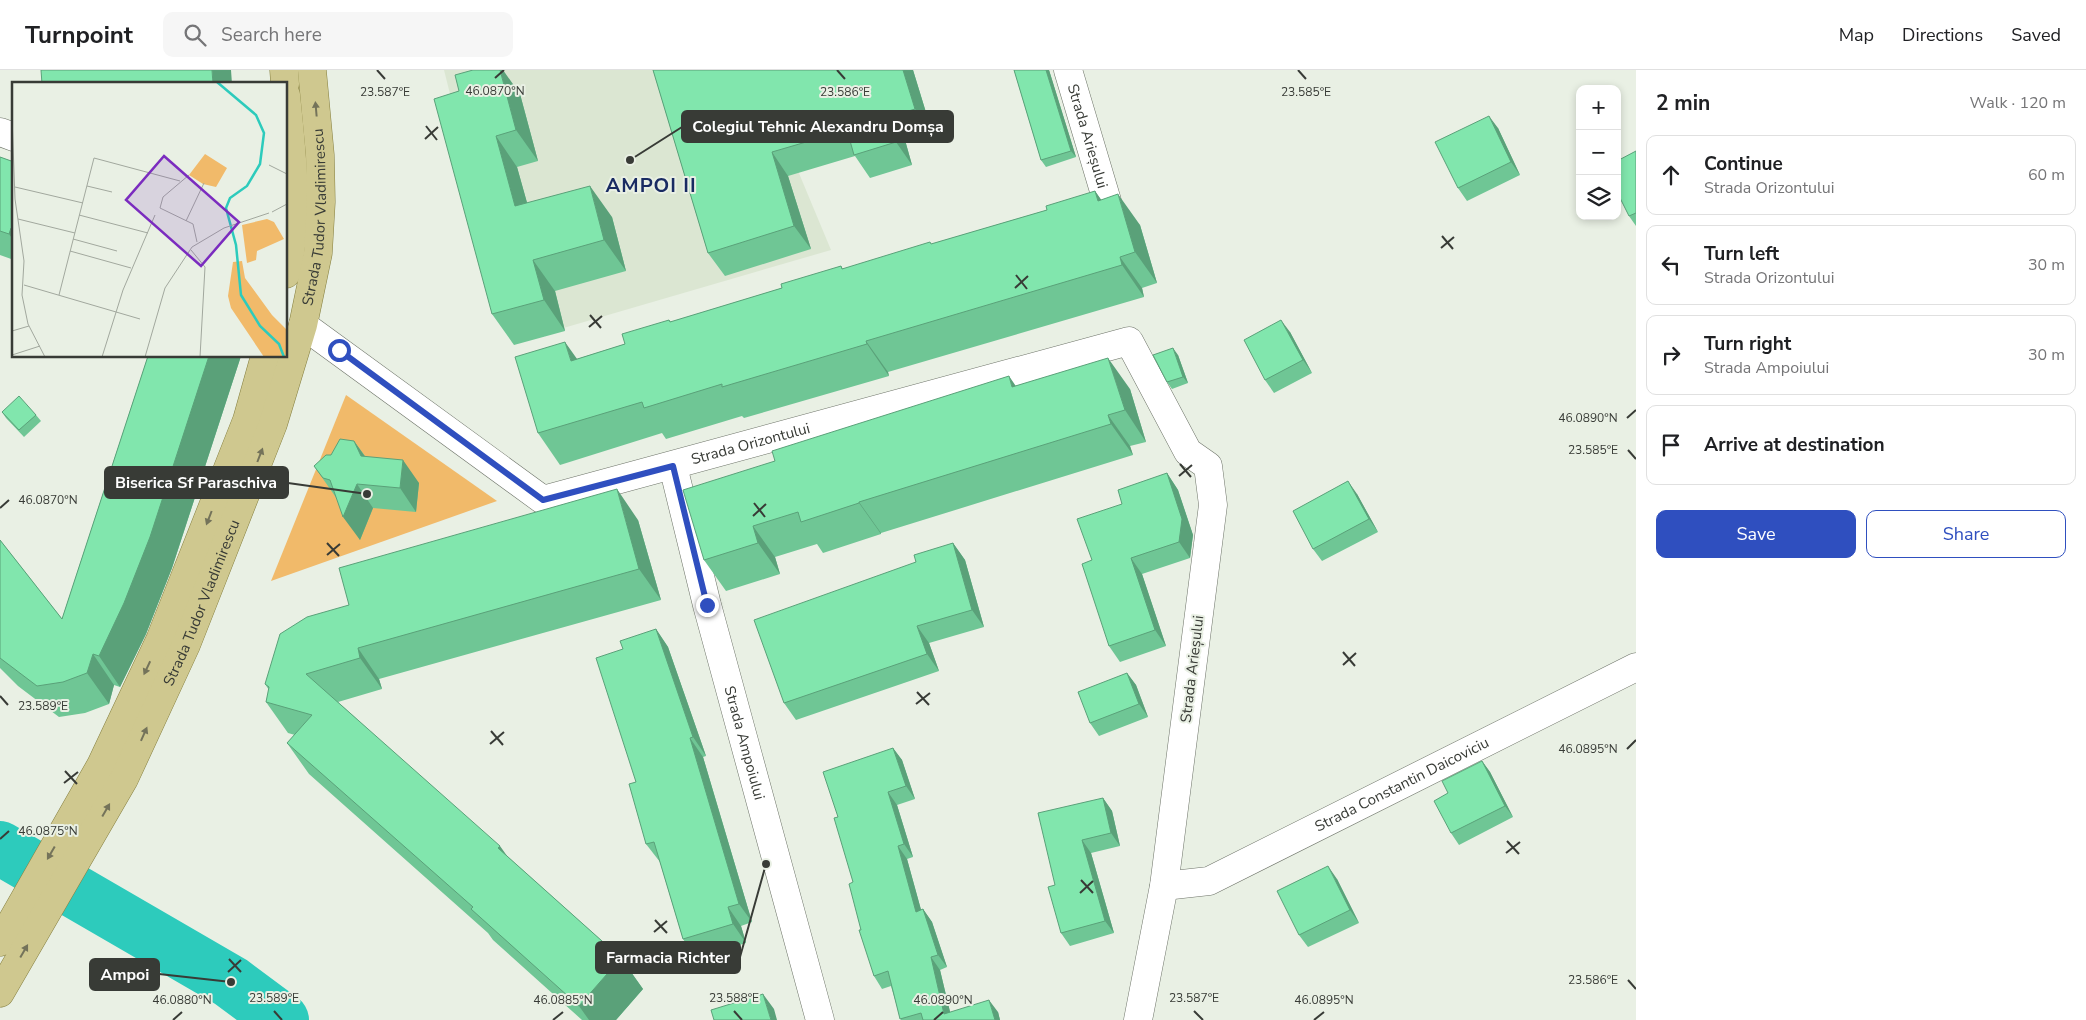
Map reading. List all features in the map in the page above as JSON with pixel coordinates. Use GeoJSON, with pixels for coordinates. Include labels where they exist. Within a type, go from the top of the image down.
{"type":"FeatureCollection","features":[{"type":"Feature","properties":{"kind":"main road","name":"Strada Tudor Vladimirescu"},"geometry":{"type":"LineString","coordinates":[[0,993],[124,779],[186,646],[272,424],[303,325],[318,253],[321,202],[320,155],[312,70]]}},
{"type":"Feature","properties":{"kind":"main road","name":"Strada Tudor Vladimirescu"},"geometry":{"type":"LineString","coordinates":[[288,128],[294,206],[291,255],[288,266]]}},
{"type":"Feature","properties":{"kind":"main road","name":"Strada Tudor Vladimirescu"},"geometry":{"type":"LineString","coordinates":[[0,942],[101,765],[160,640],[247,420],[264,358]]}},
{"type":"Feature","properties":{"kind":"street","name":"Strada Arieșului"},"geometry":{"type":"LineString","coordinates":[[1068,70],[1107,201]]}},
{"type":"Feature","properties":{"kind":"street"},"geometry":{"type":"LineString","coordinates":[[0,132],[12,136]]}},
{"type":"Feature","properties":{"kind":"street","name":"Strada Orizontului"},"geometry":{"type":"LineString","coordinates":[[303,325],[543,500],[1129,341]]}},
{"type":"Feature","properties":{"kind":"street","name":"Strada Arieșului"},"geometry":{"type":"LineString","coordinates":[[1129,341],[1188,452],[1208,466],[1213,505],[1164,886],[1138,1020]]}},
{"type":"Feature","properties":{"kind":"street","name":"Strada Ampoiului"},"geometry":{"type":"LineString","coordinates":[[673,466],[707,605],[820,1020]]}},
{"type":"Feature","properties":{"kind":"street","name":"Strada Constantin Daicoviciu"},"geometry":{"type":"LineString","coordinates":[[1164,886],[1209,881],[1636,667]]}},
{"type":"Feature","properties":{"kind":"shaded area"},"geometry":{"type":"Polygon","coordinates":[[[444,70],[756,70],[831,250],[512,343],[444,70]]]}},
{"type":"Feature","properties":{"kind":"shaded area"},"geometry":{"type":"Polygon","coordinates":[[[346,395],[497,501],[271,581],[346,395]]]}},
{"type":"Feature","properties":{"kind":"building"},"geometry":{"type":"Polygon","coordinates":[[[41,70],[212,70],[213,82],[42,82],[41,70]]]}},
{"type":"Feature","properties":{"kind":"building"},"geometry":{"type":"Polygon","coordinates":[[[473,70],[500,70],[516,130],[496,136],[515,206],[590,186],[604,240],[533,260],[544,300],[492,314],[434,99],[459,91],[455,75],[473,70]]]}},
{"type":"Feature","properties":{"kind":"building"},"geometry":{"type":"Polygon","coordinates":[[[653,70],[903,70],[915,109],[889,117],[896,142],[854,155],[847,130],[772,152],[794,226],[708,253],[653,70]]]}},
{"type":"Feature","properties":{"kind":"building"},"geometry":{"type":"Polygon","coordinates":[[[1014,70],[1046,70],[1071,151],[1041,160],[1014,70]]]}},
{"type":"Feature","properties":{"kind":"building"},"geometry":{"type":"Polygon","coordinates":[[[1489,116],[1511,162],[1458,188],[1435,142],[1489,116]]]}},
{"type":"Feature","properties":{"kind":"building"},"geometry":{"type":"Polygon","coordinates":[[[1636,151],[1636,213],[1629,216],[1621,200],[1621,159],[1636,151]]]}},
{"type":"Feature","properties":{"kind":"building"},"geometry":{"type":"Polygon","coordinates":[[[0,157],[12,161],[12,228],[9,234],[0,231],[0,157]]]}},
{"type":"Feature","properties":{"kind":"building"},"geometry":{"type":"Polygon","coordinates":[[[1095,191],[1098,201],[1118,194],[1135,252],[1120,257],[1122,265],[866,341],[867,344],[722,387],[722,384],[644,408],[642,402],[538,433],[515,357],[565,342],[571,361],[625,344],[622,334],[669,320],[670,322],[782,288],[781,284],[841,266],[842,269],[930,242],[931,244],[1047,210],[1046,206],[1095,191]]]}},
{"type":"Feature","properties":{"kind":"building"},"geometry":{"type":"Polygon","coordinates":[[[1281,320],[1303,360],[1265,380],[1244,340],[1281,320]]]}},
{"type":"Feature","properties":{"kind":"building"},"geometry":{"type":"Polygon","coordinates":[[[1173,348],[1183,377],[1167,382],[1153,355],[1173,348]]]}},
{"type":"Feature","properties":{"kind":"building"},"geometry":{"type":"Polygon","coordinates":[[[147,358],[208,358],[150,537],[124,603],[99,656],[93,654],[87,673],[63,682],[37,686],[0,658],[0,540],[62,619],[147,358]]]}},
{"type":"Feature","properties":{"kind":"building"},"geometry":{"type":"Polygon","coordinates":[[[1108,358],[1125,410],[1108,415],[1111,424],[859,502],[801,522],[798,512],[753,526],[758,543],[704,560],[683,490],[775,461],[772,451],[1009,376],[1012,387],[1108,358]]]}},
{"type":"Feature","properties":{"kind":"building"},"geometry":{"type":"Polygon","coordinates":[[[19,396],[36,415],[19,430],[2,412],[19,396]]]}},
{"type":"Feature","properties":{"kind":"building"},"geometry":{"type":"Polygon","coordinates":[[[340,439],[354,441],[361,456],[403,460],[400,488],[357,484],[343,517],[330,480],[323,478],[314,466],[326,455],[331,455],[340,439]]]}},
{"type":"Feature","properties":{"kind":"building"},"geometry":{"type":"Polygon","coordinates":[[[1167,473],[1182,519],[1179,542],[1131,558],[1155,630],[1109,646],[1082,564],[1092,560],[1077,519],[1122,504],[1118,490],[1167,473]]]}},
{"type":"Feature","properties":{"kind":"building"},"geometry":{"type":"Polygon","coordinates":[[[1348,481],[1369,519],[1313,549],[1293,511],[1348,481]]]}},
{"type":"Feature","properties":{"kind":"building"},"geometry":{"type":"Polygon","coordinates":[[[617,489],[639,569],[358,648],[360,658],[306,674],[500,846],[498,848],[621,958],[579,1006],[471,909],[473,907],[287,743],[312,715],[266,702],[269,687],[265,684],[280,634],[307,617],[349,605],[339,568],[617,489]]]}},
{"type":"Feature","properties":{"kind":"building"},"geometry":{"type":"Polygon","coordinates":[[[953,543],[972,610],[917,626],[927,654],[784,703],[754,620],[916,562],[914,555],[953,543]]]}},
{"type":"Feature","properties":{"kind":"building"},"geometry":{"type":"Polygon","coordinates":[[[656,629],[693,737],[690,738],[739,904],[728,907],[733,924],[683,939],[654,842],[646,844],[629,784],[636,782],[596,658],[623,649],[620,641],[656,629]]]}},
{"type":"Feature","properties":{"kind":"building"},"geometry":{"type":"Polygon","coordinates":[[[1127,673],[1139,704],[1090,723],[1078,692],[1127,673]]]}},
{"type":"Feature","properties":{"kind":"building"},"geometry":{"type":"Polygon","coordinates":[[[893,748],[906,786],[888,792],[904,844],[898,846],[916,912],[923,909],[938,955],[931,957],[944,1014],[989,1000],[995,1020],[923,1020],[921,1013],[900,1019],[888,971],[874,976],[859,930],[861,930],[849,884],[853,882],[834,818],[838,817],[823,772],[893,748]]]}},
{"type":"Feature","properties":{"kind":"building"},"geometry":{"type":"Polygon","coordinates":[[[1482,761],[1505,806],[1451,833],[1434,801],[1448,793],[1442,781],[1482,761]]]}},
{"type":"Feature","properties":{"kind":"building"},"geometry":{"type":"Polygon","coordinates":[[[1103,798],[1111,833],[1082,840],[1105,921],[1061,933],[1048,887],[1055,885],[1038,813],[1103,798]]]}},
{"type":"Feature","properties":{"kind":"building"},"geometry":{"type":"Polygon","coordinates":[[[1328,866],[1350,910],[1299,935],[1277,891],[1328,866]]]}},
{"type":"Feature","properties":{"kind":"building"},"geometry":{"type":"Polygon","coordinates":[[[763,994],[771,1020],[714,1020],[711,1010],[763,994]]]}},
{"type":"Feature","properties":{"kind":"waterway"},"geometry":{"type":"LineString","coordinates":[[0,848],[231,982],[282,1020]]}},
{"type":"Feature","properties":{"kind":"place","name":"Colegiul Tehnic Alexandru Domșa"},"geometry":{"type":"Point","coordinates":[630,160]}},
{"type":"Feature","properties":{"kind":"place","name":"Biserica Sf Paraschiva"},"geometry":{"type":"Point","coordinates":[367,494]}},
{"type":"Feature","properties":{"kind":"place","name":"Farmacia Richter"},"geometry":{"type":"Point","coordinates":[766,864]}},
{"type":"Feature","properties":{"kind":"place","name":"Ampoi"},"geometry":{"type":"Point","coordinates":[231,982]}},
{"type":"Feature","properties":{"kind":"district","name":"AMPOI II"},"geometry":{"type":"Point","coordinates":[651,185]}},
{"type":"Feature","properties":{"kind":"route"},"geometry":{"type":"LineString","coordinates":[[339,350],[543,500],[673,466],[707,605]]}}]}
